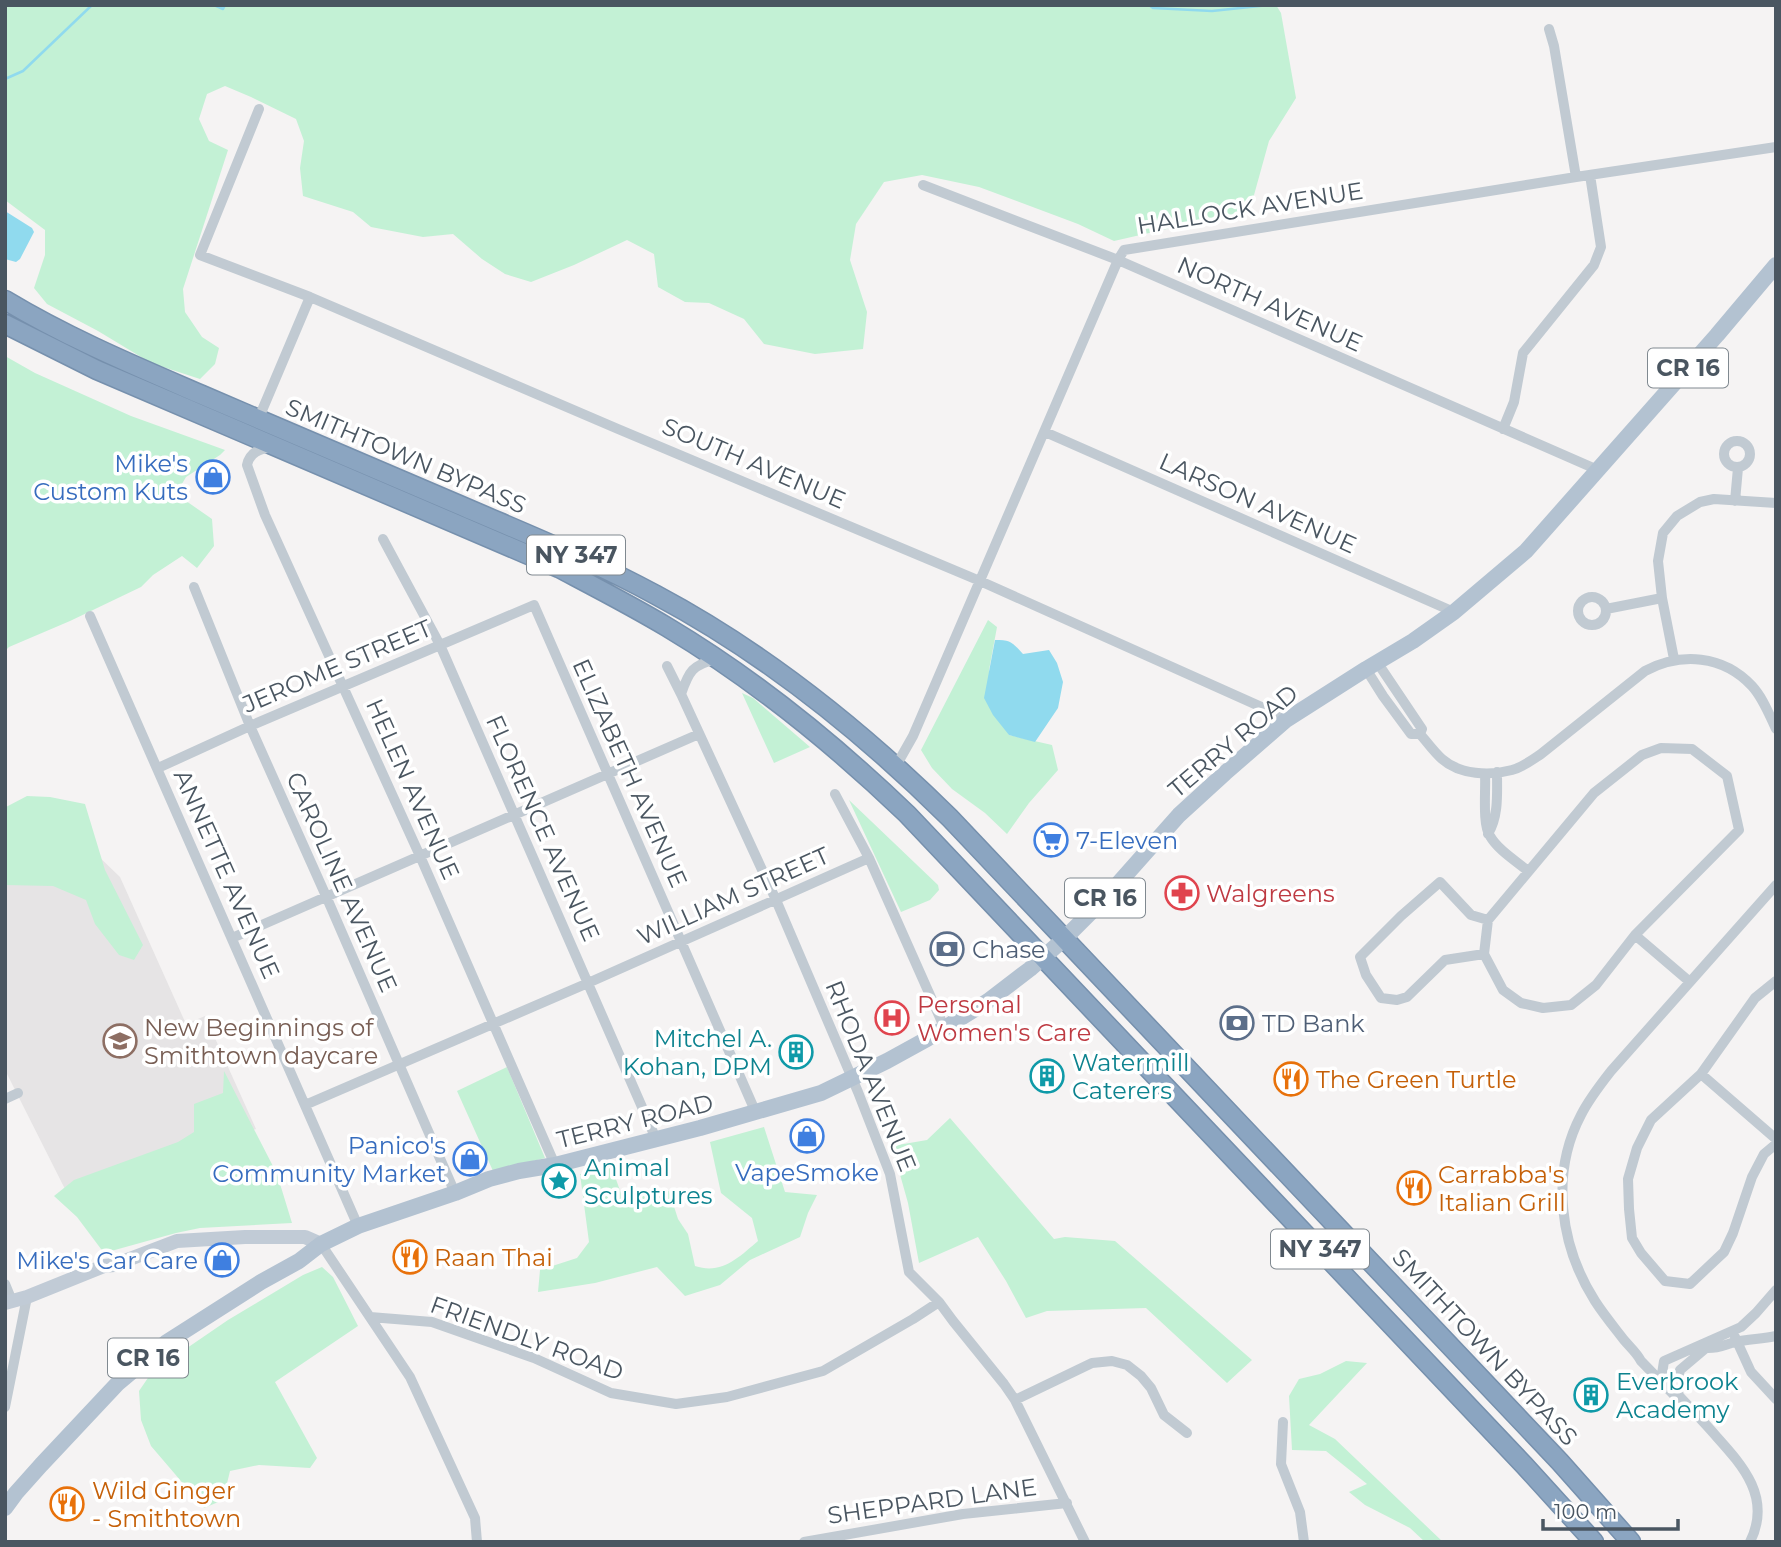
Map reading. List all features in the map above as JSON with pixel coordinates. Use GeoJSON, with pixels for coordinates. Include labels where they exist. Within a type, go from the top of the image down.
{"type":"FeatureCollection","features":[{"type":"Feature","properties":{"kind":"highway","name":"SMITHTOWN BYPASS"},"geometry":{"type":"LineString","coordinates":[[5,300],[111,355],[583,558],[657,595],[730,638],[824,705],[896,766],[950,818],[1560,1462],[1631,1542]]}},
{"type":"Feature","properties":{"kind":"highway","name":"SMITHTOWN BYPASS"},"geometry":{"type":"LineString","coordinates":[[5,324],[97,370],[559,568],[640,611],[756,686],[814,731],[907,814],[1516,1456],[1594,1542]]}},
{"type":"Feature","properties":{"kind":"main road","name":"TERRY ROAD"},"geometry":{"type":"LineString","coordinates":[[321,1244],[358,1226],[489,1179],[656,1139],[821,1093],[945,1029],[994,996],[1064,939],[1108,895],[1179,815],[1286,720],[1413,641],[1454,612],[1526,551],[1776,265]]}},
{"type":"Feature","properties":{"kind":"main road","name":"CR 16"},"geometry":{"type":"LineString","coordinates":[[8,1500],[118,1383],[167,1342],[299,1261],[321,1244]]}},
{"type":"Feature","properties":{"kind":"street"},"geometry":{"type":"LineString","coordinates":[[1549,29],[1576,177]]}},
{"type":"Feature","properties":{"kind":"street","name":"SOUTH AVENUE"},"geometry":{"type":"LineString","coordinates":[[259,109],[200,256],[310,297],[980,580],[1286,720]]}},
{"type":"Feature","properties":{"kind":"street","name":"HALLOCK AVENUE"},"geometry":{"type":"LineString","coordinates":[[896,766],[913,736],[1124,250],[1776,147]]}},
{"type":"Feature","properties":{"kind":"street"},"geometry":{"type":"LineString","coordinates":[[1503,429],[1514,402],[1523,353],[1594,265],[1601,247],[1590,175]]}},
{"type":"Feature","properties":{"kind":"street","name":"NORTH AVENUE"},"geometry":{"type":"LineString","coordinates":[[923,185],[1118,260],[1598,470]]}},
{"type":"Feature","properties":{"kind":"street"},"geometry":{"type":"LineString","coordinates":[[258,420],[310,297]]}},
{"type":"Feature","properties":{"kind":"street","name":"LARSON AVENUE"},"geometry":{"type":"LineString","coordinates":[[1045,432],[1454,612]]}},
{"type":"Feature","properties":{"kind":"street","name":"HELEN AVENUE"},"geometry":{"type":"LineString","coordinates":[[276,446],[255,452],[249,458],[247,468],[265,514],[420,856],[555,1165]]}},
{"type":"Feature","properties":{"kind":"street"},"geometry":{"type":"LineString","coordinates":[[1735,501],[1738,468]]}},
{"type":"Feature","properties":{"kind":"street"},"geometry":{"type":"LineString","coordinates":[[1674,659],[1658,561],[1663,533],[1677,516],[1700,502],[1714,499],[1776,503]]}},
{"type":"Feature","properties":{"kind":"street","name":"FLORENCE AVENUE"},"geometry":{"type":"LineString","coordinates":[[383,539],[440,645],[656,1139]]}},
{"type":"Feature","properties":{"kind":"street","name":"CAROLINE AVENUE"},"geometry":{"type":"LineString","coordinates":[[194,587],[250,726],[455,1192]]}},
{"type":"Feature","properties":{"kind":"street"},"geometry":{"type":"LineString","coordinates":[[1606,609],[1662,598]]}},
{"type":"Feature","properties":{"kind":"street","name":"JEROME STREET"},"geometry":{"type":"LineString","coordinates":[[158,768],[534,605]]}},
{"type":"Feature","properties":{"kind":"street","name":"ELIZABETH AVENUE"},"geometry":{"type":"LineString","coordinates":[[534,605],[756,1113]]}},
{"type":"Feature","properties":{"kind":"street","name":"ANNETTE AVENUE"},"geometry":{"type":"LineString","coordinates":[[90,616],[358,1226]]}},
{"type":"Feature","properties":{"kind":"street"},"geometry":{"type":"LineString","coordinates":[[681,694],[694,668],[701,663],[717,659]]}},
{"type":"Feature","properties":{"kind":"street"},"geometry":{"type":"LineString","coordinates":[[1371,665],[1383,696],[1411,734],[1420,734],[1447,763],[1463,770],[1485,774],[1513,770],[1525,765],[1645,671],[1674,659],[1709,660],[1734,672],[1753,687],[1776,729]]}},
{"type":"Feature","properties":{"kind":"street","name":"RHODA AVENUE"},"geometry":{"type":"LineString","coordinates":[[667,666],[776,900],[852,1078],[890,1174],[909,1272],[939,1302],[1015,1400],[1085,1542]]}},
{"type":"Feature","properties":{"kind":"street"},"geometry":{"type":"LineString","coordinates":[[232,938],[699,734]]}},
{"type":"Feature","properties":{"kind":"street"},"geometry":{"type":"LineString","coordinates":[[1661,748],[1692,749],[1727,776],[1739,830],[1635,935],[1596,985],[1571,1005],[1543,1008],[1521,1003],[1503,990],[1484,954],[1488,920],[1594,793],[1642,755],[1661,748]]}},
{"type":"Feature","properties":{"kind":"street"},"geometry":{"type":"LineString","coordinates":[[1488,834],[1497,811],[1497,772]]}},
{"type":"Feature","properties":{"kind":"street"},"geometry":{"type":"LineString","coordinates":[[1485,774],[1488,834],[1528,872]]}},
{"type":"Feature","properties":{"kind":"street"},"geometry":{"type":"LineString","coordinates":[[835,794],[869,858],[945,1029]]}},
{"type":"Feature","properties":{"kind":"street","name":"WILLIAM STREET"},"geometry":{"type":"LineString","coordinates":[[305,1105],[869,858]]}},
{"type":"Feature","properties":{"kind":"street"},"geometry":{"type":"LineString","coordinates":[[1484,954],[1445,960],[1406,998],[1397,1000],[1381,998],[1366,975],[1360,957],[1440,882],[1471,915],[1488,920]]}},
{"type":"Feature","properties":{"kind":"street"},"geometry":{"type":"LineString","coordinates":[[1750,1542],[1757,1524],[1757,1512],[1754,1488],[1749,1476],[1679,1396],[1678,1391],[1641,1361],[1596,1303],[1572,1255],[1564,1217],[1563,1185],[1572,1138],[1580,1117],[1594,1094],[1611,1071],[1776,885]]}},
{"type":"Feature","properties":{"kind":"street"},"geometry":{"type":"LineString","coordinates":[[1635,935],[1690,982]]}},
{"type":"Feature","properties":{"kind":"street"},"geometry":{"type":"LineString","coordinates":[[1776,981],[1755,998],[1700,1074],[1651,1120],[1637,1148],[1628,1179],[1632,1238],[1640,1253],[1665,1281],[1690,1284],[1724,1252],[1752,1177],[1764,1154],[1776,1144]]}},
{"type":"Feature","properties":{"kind":"street"},"geometry":{"type":"LineString","coordinates":[[1700,1074],[1776,1139]]}},
{"type":"Feature","properties":{"kind":"street"},"geometry":{"type":"LineString","coordinates":[[5,1099],[18,1093]]}},
{"type":"Feature","properties":{"kind":"street"},"geometry":{"type":"LineString","coordinates":[[5,1284],[9,1302],[177,1241],[305,1237],[321,1244],[410,1377],[475,1518],[477,1542]]}},
{"type":"Feature","properties":{"kind":"street"},"geometry":{"type":"LineString","coordinates":[[1679,1374],[1692,1352],[1741,1327],[1776,1290]]}},
{"type":"Feature","properties":{"kind":"street"},"geometry":{"type":"LineString","coordinates":[[5,1407],[27,1297]]}},
{"type":"Feature","properties":{"kind":"street","name":"FRIENDLY ROAD"},"geometry":{"type":"LineString","coordinates":[[370,1317],[432,1322],[534,1358],[611,1393],[676,1404],[727,1397],[823,1371],[939,1302]]}},
{"type":"Feature","properties":{"kind":"street"},"geometry":{"type":"LineString","coordinates":[[1732,1330],[1751,1372],[1776,1399]]}},
{"type":"Feature","properties":{"kind":"street"},"geometry":{"type":"LineString","coordinates":[[1659,1376],[1664,1361],[1706,1348],[1714,1349],[1736,1342],[1776,1336]]}},
{"type":"Feature","properties":{"kind":"street"},"geometry":{"type":"LineString","coordinates":[[1659,1376],[1676,1377],[1714,1349]]}},
{"type":"Feature","properties":{"kind":"street"},"geometry":{"type":"LineString","coordinates":[[1015,1400],[1092,1363],[1112,1361],[1127,1365],[1141,1376],[1151,1388],[1164,1415],[1187,1433]]}},
{"type":"Feature","properties":{"kind":"street"},"geometry":{"type":"LineString","coordinates":[[1283,1422],[1282,1464],[1300,1512],[1304,1542]]}},
{"type":"Feature","properties":{"kind":"street","name":"SHEPPARD LANE"},"geometry":{"type":"LineString","coordinates":[[804,1542],[963,1514],[1066,1503]]}},
{"type":"Feature","properties":{"kind":"shaded area"},"geometry":{"type":"Polygon","coordinates":[[[69,828],[120,877],[186,1024],[205,1016],[256,1129],[67,1193],[5,1070],[5,832],[69,828]]]}},
{"type":"Feature","properties":{"kind":"green space"},"geometry":{"type":"Polygon","coordinates":[[[5,5],[1276,5],[1281,13],[1296,98],[1269,141],[1245,217],[1193,223],[1114,241],[1078,224],[979,187],[922,175],[884,182],[856,224],[850,260],[867,312],[863,349],[815,354],[764,344],[744,319],[709,303],[685,302],[658,287],[654,254],[627,240],[531,282],[505,274],[482,259],[453,234],[423,237],[371,227],[353,212],[303,196],[300,168],[304,141],[296,119],[225,86],[207,94],[199,119],[209,141],[228,150],[183,289],[185,312],[202,337],[219,348],[215,364],[200,379],[151,363],[47,304],[34,288],[45,255],[45,230],[5,200],[5,5]]]}},
{"type":"Feature","properties":{"kind":"green space"},"geometry":{"type":"Polygon","coordinates":[[[5,356],[35,373],[131,416],[225,450],[186,477],[176,494],[212,519],[214,546],[197,568],[182,556],[153,575],[141,587],[5,651],[5,356]]]}},
{"type":"Feature","properties":{"kind":"green space"},"geometry":{"type":"Polygon","coordinates":[[[988,620],[997,627],[989,670],[1009,735],[1052,745],[1058,770],[1029,803],[1007,834],[985,813],[952,789],[932,768],[921,750],[988,620]]]}},
{"type":"Feature","properties":{"kind":"green space"},"geometry":{"type":"Polygon","coordinates":[[[742,693],[753,698],[810,747],[774,763],[742,693]]]}},
{"type":"Feature","properties":{"kind":"green space"},"geometry":{"type":"Polygon","coordinates":[[[27,796],[50,797],[85,804],[105,870],[143,945],[134,960],[119,955],[95,924],[86,900],[53,886],[5,885],[6,807],[27,796]]]}},
{"type":"Feature","properties":{"kind":"green space"},"geometry":{"type":"Polygon","coordinates":[[[849,800],[938,885],[939,890],[930,900],[901,912],[849,800]]]}},
{"type":"Feature","properties":{"kind":"green space"},"geometry":{"type":"Polygon","coordinates":[[[507,1067],[545,1158],[493,1171],[457,1091],[507,1067]]]}},
{"type":"Feature","properties":{"kind":"green space"},"geometry":{"type":"Polygon","coordinates":[[[224,1071],[277,1174],[292,1223],[200,1228],[104,1253],[77,1217],[54,1196],[74,1180],[178,1142],[194,1132],[194,1104],[223,1093],[224,1071]]]}},
{"type":"Feature","properties":{"kind":"green space"},"geometry":{"type":"Polygon","coordinates":[[[950,1118],[1054,1239],[1065,1237],[1115,1241],[1252,1360],[1227,1383],[1146,1308],[1047,1311],[1026,1318],[978,1237],[919,1263],[908,1203],[892,1146],[927,1140],[950,1118]]]}},
{"type":"Feature","properties":{"kind":"green space"},"geometry":{"type":"Polygon","coordinates":[[[764,1127],[785,1192],[817,1195],[800,1237],[750,1260],[720,1285],[685,1296],[657,1267],[595,1283],[538,1292],[540,1270],[577,1258],[589,1242],[580,1174],[612,1168],[623,1199],[669,1191],[678,1219],[688,1234],[695,1266],[714,1268],[737,1258],[758,1241],[752,1218],[721,1193],[710,1142],[764,1127]]]}},
{"type":"Feature","properties":{"kind":"green space"},"geometry":{"type":"Polygon","coordinates":[[[322,1267],[333,1277],[358,1326],[275,1382],[317,1458],[310,1468],[259,1465],[230,1471],[223,1500],[204,1508],[151,1446],[141,1420],[139,1391],[152,1372],[228,1320],[303,1275],[322,1267]]]}},
{"type":"Feature","properties":{"kind":"green space"},"geometry":{"type":"Polygon","coordinates":[[[1346,1361],[1367,1363],[1309,1425],[1335,1439],[1443,1542],[1425,1542],[1410,1528],[1365,1505],[1349,1492],[1367,1484],[1326,1451],[1292,1450],[1289,1396],[1299,1379],[1320,1374],[1346,1361]]]}},
{"type":"Feature","properties":{"kind":"water"},"geometry":{"type":"Polygon","coordinates":[[[5,211],[34,232],[16,262],[5,259],[5,211]]]}},
{"type":"Feature","properties":{"kind":"water"},"geometry":{"type":"Polygon","coordinates":[[[995,640],[1011,642],[1023,654],[1049,650],[1057,663],[1063,682],[1058,708],[1035,742],[1009,735],[984,698],[995,640]]]}},
{"type":"Feature","properties":{"kind":"waterway"},"geometry":{"type":"LineString","coordinates":[[5,79],[23,71],[92,5]]}},
{"type":"Feature","properties":{"kind":"waterway"},"geometry":{"type":"LineString","coordinates":[[214,5],[223,9],[225,5]]}},
{"type":"Feature","properties":{"kind":"waterway"},"geometry":{"type":"LineString","coordinates":[[1149,5],[1153,8],[1212,11],[1269,5]]}},
{"type":"Feature","properties":{"kind":"place","name":"Mike's Custom Kuts"},"geometry":{"type":"Point","coordinates":[213,477]}},
{"type":"Feature","properties":{"kind":"place","name":"7-Eleven"},"geometry":{"type":"Point","coordinates":[1051,840]}},
{"type":"Feature","properties":{"kind":"place","name":"Walgreens"},"geometry":{"type":"Point","coordinates":[1182,893]}},
{"type":"Feature","properties":{"kind":"place","name":"Chase"},"geometry":{"type":"Point","coordinates":[947,949]}},
{"type":"Feature","properties":{"kind":"place","name":"Personal Women's Care"},"geometry":{"type":"Point","coordinates":[892,1018]}},
{"type":"Feature","properties":{"kind":"place","name":"TD Bank"},"geometry":{"type":"Point","coordinates":[1237,1023]}},
{"type":"Feature","properties":{"kind":"place","name":"New Beginnings of Smithtown daycare"},"geometry":{"type":"Point","coordinates":[120,1041]}},
{"type":"Feature","properties":{"kind":"place","name":"Mitchel A. Kohan, DPM"},"geometry":{"type":"Point","coordinates":[796,1052]}},
{"type":"Feature","properties":{"kind":"place","name":"Watermill Caterers"},"geometry":{"type":"Point","coordinates":[1047,1076]}},
{"type":"Feature","properties":{"kind":"place","name":"The Green Turtle"},"geometry":{"type":"Point","coordinates":[1291,1079]}},
{"type":"Feature","properties":{"kind":"place","name":"VapeSmoke"},"geometry":{"type":"Point","coordinates":[807,1136]}},
{"type":"Feature","properties":{"kind":"place","name":"Panico's Community Market"},"geometry":{"type":"Point","coordinates":[470,1159]}},
{"type":"Feature","properties":{"kind":"place","name":"Animal Sculptures"},"geometry":{"type":"Point","coordinates":[559,1181]}},
{"type":"Feature","properties":{"kind":"place","name":"Carrabba's Italian Grill"},"geometry":{"type":"Point","coordinates":[1414,1188]}},
{"type":"Feature","properties":{"kind":"place","name":"Raan Thai"},"geometry":{"type":"Point","coordinates":[410,1257]}},
{"type":"Feature","properties":{"kind":"place","name":"Mike's Car Care"},"geometry":{"type":"Point","coordinates":[222,1260]}},
{"type":"Feature","properties":{"kind":"place","name":"Everbrook Academy"},"geometry":{"type":"Point","coordinates":[1591,1395]}},
{"type":"Feature","properties":{"kind":"place","name":"Wild Ginger - Smithtown"},"geometry":{"type":"Point","coordinates":[67,1504]}}]}
